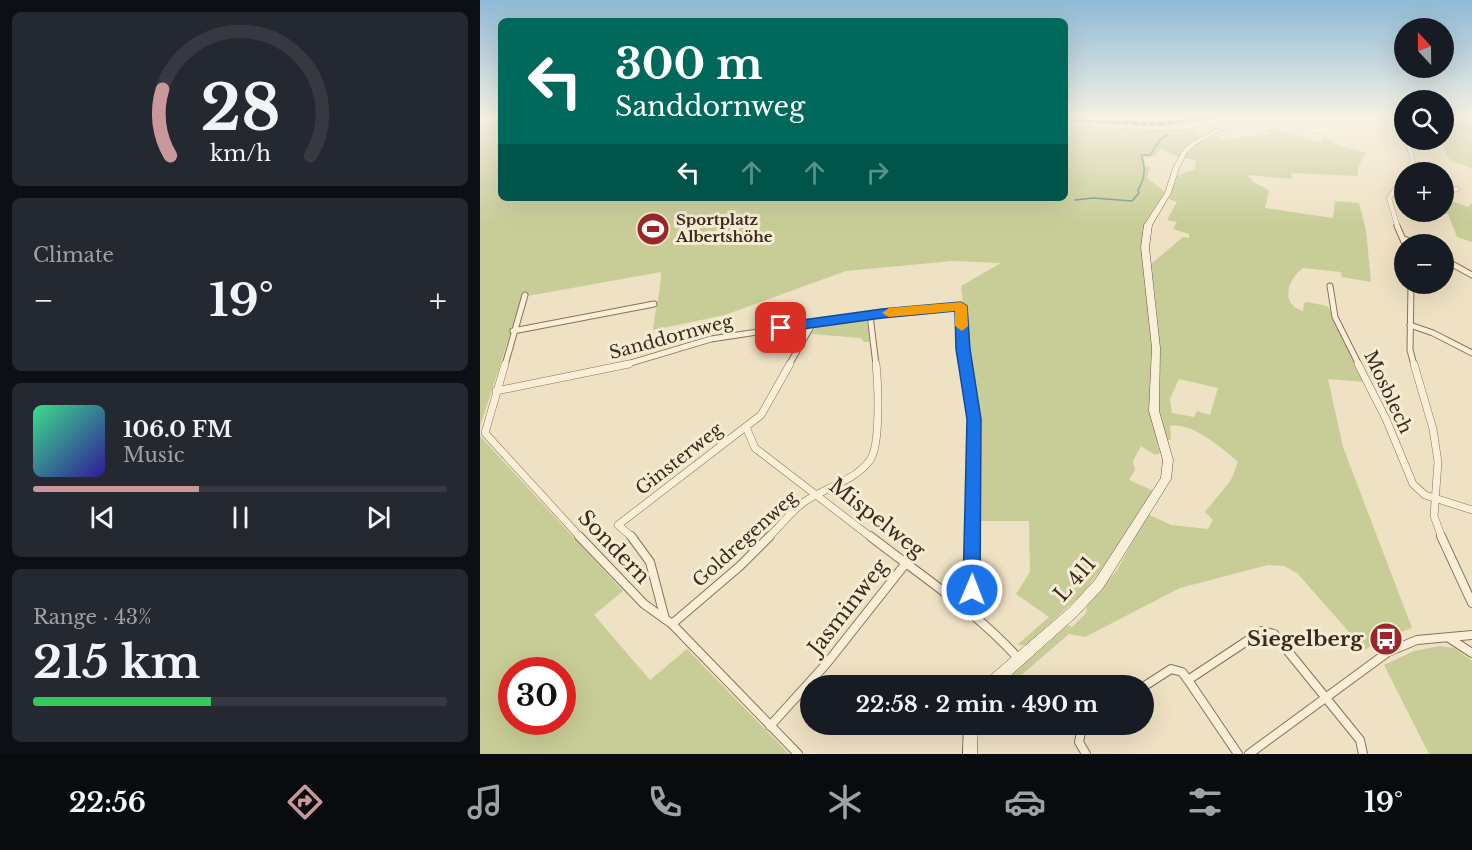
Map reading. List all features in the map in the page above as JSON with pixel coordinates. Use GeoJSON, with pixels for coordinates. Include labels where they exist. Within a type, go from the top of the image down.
{"type":"FeatureCollection","features":[{"type":"Feature","properties":{"kind":"main road","name":"L 411"},"geometry":{"type":"LineString","coordinates":[[1000,675],[1073,612],[1100,584],[1168,475],[1168,460],[1160,440],[1154,411],[1156,348],[1145,247],[1148,225],[1168,193],[1179,160],[1184,153]]}},
{"type":"Feature","properties":{"kind":"main road"},"geometry":{"type":"LineString","coordinates":[[970,754],[971,735]]}},
{"type":"Feature","properties":{"kind":"street"},"geometry":{"type":"LineString","coordinates":[[1394,192],[1389,198],[1394,220]]}},
{"type":"Feature","properties":{"kind":"street"},"geometry":{"type":"LineString","coordinates":[[1454,265],[1472,275]]}},
{"type":"Feature","properties":{"kind":"street","name":"Mosblech"},"geometry":{"type":"LineString","coordinates":[[1330,286],[1335,317],[1386,419],[1409,477],[1419,490],[1436,500]]}},
{"type":"Feature","properties":{"kind":"street"},"geometry":{"type":"LineString","coordinates":[[1411,294],[1408,342],[1411,359],[1433,429],[1438,462],[1434,510],[1437,529],[1472,603]]}},
{"type":"Feature","properties":{"kind":"street","name":"Sondern"},"geometry":{"type":"LineString","coordinates":[[525,295],[484,429],[488,437],[616,577],[644,604],[668,622],[798,754]]}},
{"type":"Feature","properties":{"kind":"street"},"geometry":{"type":"LineString","coordinates":[[513,332],[654,304]]}},
{"type":"Feature","properties":{"kind":"street","name":"Sanddornweg"},"geometry":{"type":"LineString","coordinates":[[495,391],[615,368],[711,339],[870,315],[961,306],[963,349],[974,419],[971,614]]}},
{"type":"Feature","properties":{"kind":"street","name":"Goldregenweg"},"geometry":{"type":"LineString","coordinates":[[668,622],[740,566],[803,503],[858,471],[871,459],[879,393],[870,315]]}},
{"type":"Feature","properties":{"kind":"street","name":"Ginsterweg"},"geometry":{"type":"LineString","coordinates":[[668,622],[657,597],[650,562],[633,538],[618,525],[761,414],[813,323]]}},
{"type":"Feature","properties":{"kind":"street"},"geometry":{"type":"LineString","coordinates":[[1410,324],[1472,353]]}},
{"type":"Feature","properties":{"kind":"street","name":"Mispelweg"},"geometry":{"type":"LineString","coordinates":[[746,427],[755,448],[971,614],[1018,658]]}},
{"type":"Feature","properties":{"kind":"street"},"geometry":{"type":"LineString","coordinates":[[1436,500],[1472,510]]}},
{"type":"Feature","properties":{"kind":"street","name":"Jasminweg"},"geometry":{"type":"LineString","coordinates":[[770,726],[827,663],[906,563]]}},
{"type":"Feature","properties":{"kind":"street"},"geometry":{"type":"LineString","coordinates":[[1188,680],[1262,631],[1274,634],[1360,740],[1363,754]]}},
{"type":"Feature","properties":{"kind":"street"},"geometry":{"type":"LineString","coordinates":[[1249,754],[1325,696],[1394,649],[1417,640],[1472,635]]}},
{"type":"Feature","properties":{"kind":"street"},"geometry":{"type":"LineString","coordinates":[[1446,636],[1472,653]]}},
{"type":"Feature","properties":{"kind":"street"},"geometry":{"type":"LineString","coordinates":[[1154,680],[1171,669],[1182,672],[1238,754]]}},
{"type":"Feature","properties":{"kind":"street"},"geometry":{"type":"LineString","coordinates":[[1080,735],[1079,742],[1086,754]]}},
{"type":"Feature","properties":{"kind":"green space"},"geometry":{"type":"Polygon","coordinates":[[[480,153],[498,153],[498,201],[1068,201],[1068,153],[1157,153],[1154,157],[1144,157],[1145,166],[1150,167],[1147,178],[1165,192],[1146,221],[1142,238],[1150,330],[1159,333],[1151,264],[1183,237],[1189,238],[1189,234],[1173,229],[1177,222],[1167,220],[1177,202],[1169,199],[1178,175],[1195,169],[1196,160],[1170,153],[1367,153],[1358,166],[1358,176],[1291,173],[1292,179],[1247,175],[1253,182],[1269,190],[1265,208],[1333,218],[1335,201],[1359,203],[1366,230],[1371,282],[1342,277],[1341,272],[1303,268],[1293,278],[1288,297],[1295,308],[1303,311],[1304,303],[1307,302],[1327,306],[1366,382],[1328,379],[1343,447],[1412,628],[1379,640],[1365,650],[1297,573],[1284,566],[1268,565],[1180,588],[1085,637],[1069,634],[1022,675],[1011,675],[1068,625],[1072,627],[1086,613],[1087,605],[1117,570],[1148,514],[1171,525],[1208,529],[1213,520],[1205,512],[1231,480],[1238,462],[1206,437],[1179,426],[1170,426],[1171,440],[1157,441],[1160,453],[1155,455],[1141,446],[1133,461],[1135,470],[1129,480],[1154,491],[1110,558],[1083,593],[1026,645],[1017,645],[1049,617],[1016,594],[1030,572],[1029,521],[976,521],[977,424],[961,286],[1001,263],[953,261],[846,271],[725,315],[653,330],[661,272],[522,297],[480,427],[480,153]],[[1179,379],[1170,399],[1172,413],[1194,417],[1197,411],[1210,415],[1218,388],[1179,379]]]}},
{"type":"Feature","properties":{"kind":"green space"},"geometry":{"type":"Polygon","coordinates":[[[1446,153],[1472,153],[1472,168],[1450,161],[1446,153]]]}},
{"type":"Feature","properties":{"kind":"green space"},"geometry":{"type":"Polygon","coordinates":[[[1454,202],[1468,207],[1472,203],[1472,242],[1457,237],[1451,222],[1454,222],[1454,202]]]}},
{"type":"Feature","properties":{"kind":"green space"},"geometry":{"type":"Polygon","coordinates":[[[866,318],[870,342],[864,342],[861,338],[811,334],[818,325],[866,318]]]}},
{"type":"Feature","properties":{"kind":"green space"},"geometry":{"type":"Polygon","coordinates":[[[480,436],[623,591],[594,615],[650,680],[687,649],[789,754],[480,754],[480,436]]]}},
{"type":"Feature","properties":{"kind":"green space"},"geometry":{"type":"Polygon","coordinates":[[[1439,646],[1454,648],[1472,661],[1472,754],[1429,754],[1384,665],[1414,651],[1439,646]]]}},
{"type":"Feature","properties":{"kind":"waterway"},"geometry":{"type":"LineString","coordinates":[[1075,200],[1093,198],[1132,201],[1139,193],[1143,177],[1144,164],[1141,155],[1151,153]]}},
{"type":"Feature","properties":{"kind":"slow traffic"},"geometry":{"type":"LineString","coordinates":[[889,313],[961,306],[962,326]]}},
{"type":"Feature","properties":{"kind":"place","name":"Sportplatz Albertshöhe"},"geometry":{"type":"Point","coordinates":[653,229]}},
{"type":"Feature","properties":{"kind":"place","name":"Siegelberg"},"geometry":{"type":"Point","coordinates":[1386,639]}},
{"type":"Feature","properties":{"kind":"route"},"geometry":{"type":"LineString","coordinates":[[781,328],[882,313],[961,306],[963,349],[974,419],[972,590]]}}]}
